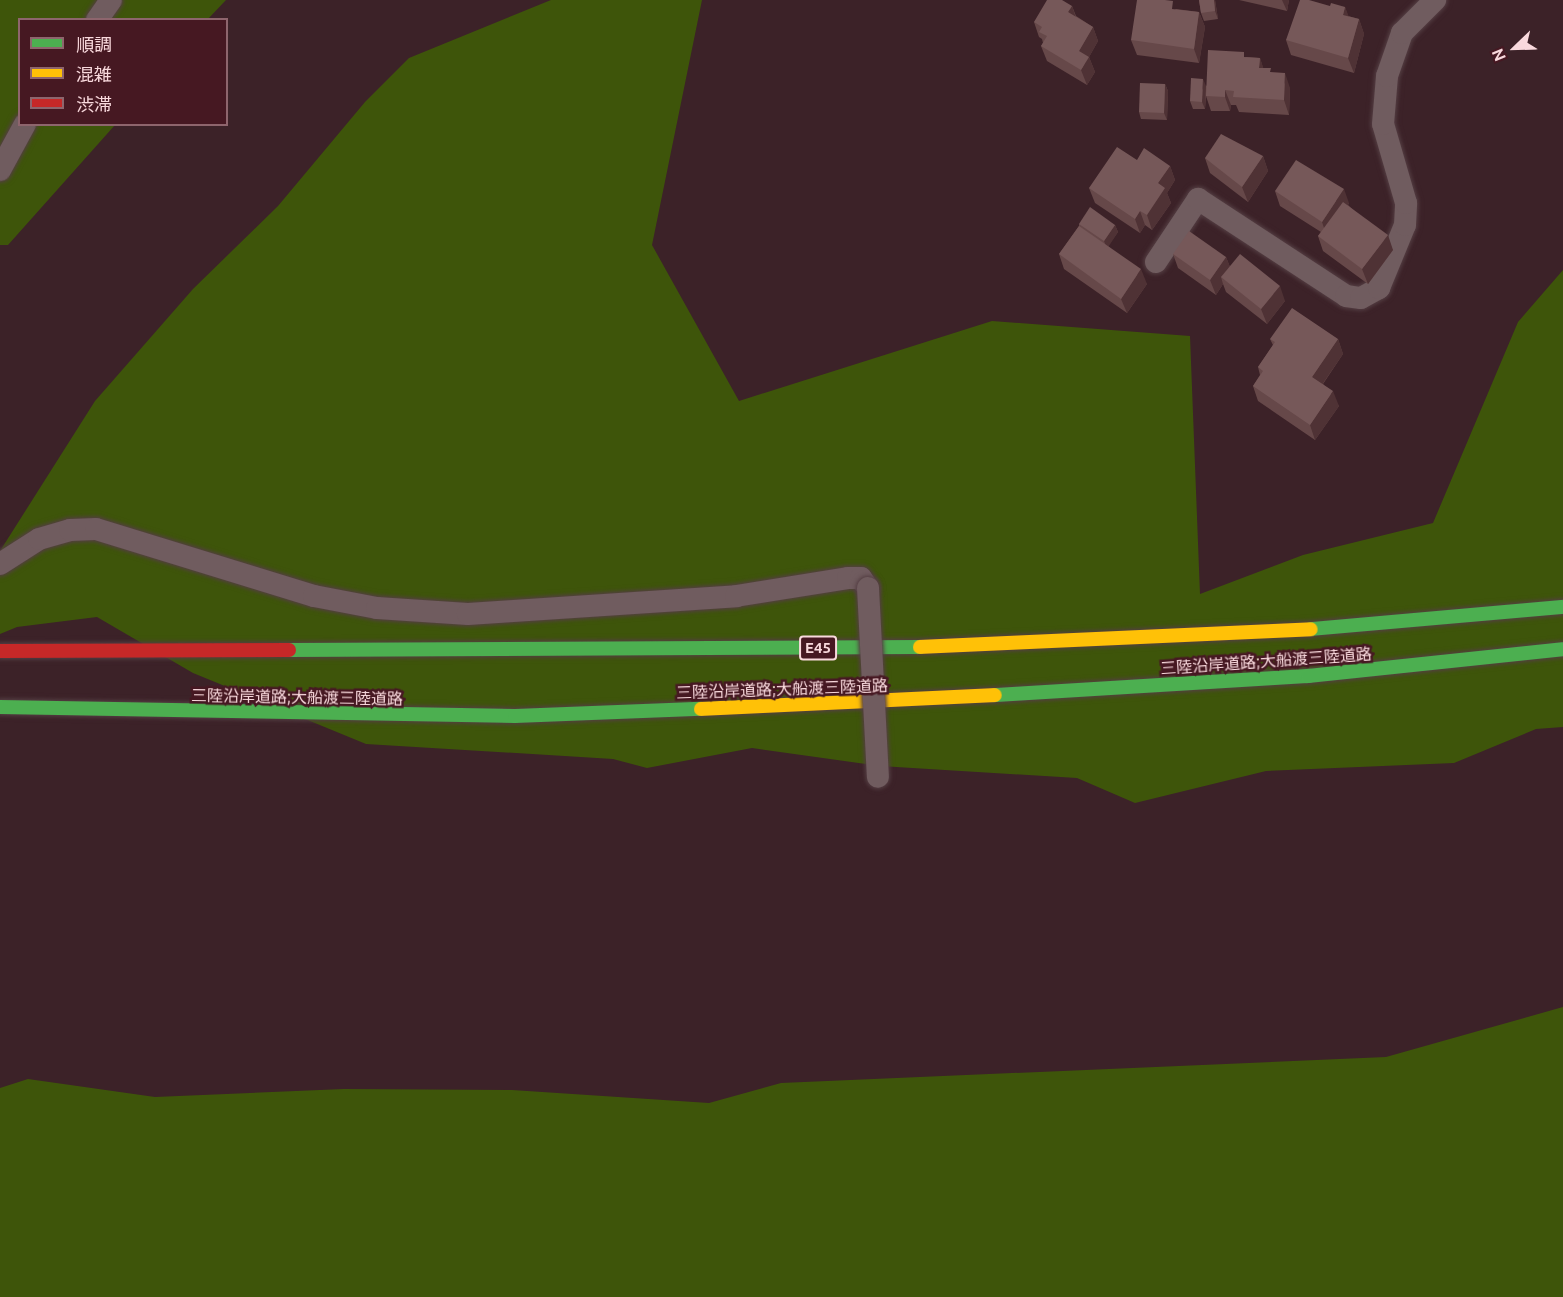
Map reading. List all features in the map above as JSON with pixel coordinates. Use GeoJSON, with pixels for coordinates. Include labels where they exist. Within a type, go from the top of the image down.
{"type":"FeatureCollection","features":[{"type":"Feature","properties":{"kind":"highway","name":"三陸沿岸道路;大船渡三陸道路"},"geometry":{"type":"LineString","coordinates":[[0,651],[938,647],[1306,629],[1563,607]]}},
{"type":"Feature","properties":{"kind":"highway","name":"三陸沿岸道路;大船渡三陸道路"},"geometry":{"type":"LineString","coordinates":[[0,706],[78,711],[515,716],[905,701],[1308,676],[1563,649]]}},
{"type":"Feature","properties":{"kind":"street"},"geometry":{"type":"LineString","coordinates":[[98,18],[111,0]]}},
{"type":"Feature","properties":{"kind":"street"},"geometry":{"type":"LineString","coordinates":[[1156,262],[1198,199],[1346,296],[1361,298],[1379,288],[1405,225],[1407,202],[1383,124],[1387,76],[1402,33],[1435,0]]}},
{"type":"Feature","properties":{"kind":"street"},"geometry":{"type":"LineString","coordinates":[[0,170],[24,126]]}},
{"type":"Feature","properties":{"kind":"street"},"geometry":{"type":"LineString","coordinates":[[0,564],[39,539],[70,530],[96,529],[314,596],[377,608],[468,614],[735,596],[848,578],[861,578],[868,588],[878,777]]}},
{"type":"Feature","properties":{"kind":"green space"},"geometry":{"type":"Polygon","coordinates":[[[0,0],[226,0],[209,18],[18,18],[18,126],[114,126],[8,245],[0,245],[0,0]]]}},
{"type":"Feature","properties":{"kind":"green space"},"geometry":{"type":"Polygon","coordinates":[[[551,0],[702,0],[652,245],[739,401],[992,321],[1190,336],[1200,594],[1303,555],[1433,523],[1518,322],[1563,270],[1563,727],[1536,729],[1454,763],[1266,771],[1135,803],[1077,778],[880,766],[752,748],[647,768],[613,759],[366,744],[193,673],[97,617],[17,627],[0,634],[0,551],[95,401],[193,289],[278,206],[365,102],[409,58],[551,0]]]}},
{"type":"Feature","properties":{"kind":"green space"},"geometry":{"type":"Polygon","coordinates":[[[1563,1007],[1563,1297],[0,1297],[0,1088],[28,1079],[155,1097],[344,1089],[512,1090],[709,1103],[781,1083],[1386,1057],[1563,1007]]]}},
{"type":"Feature","properties":{"kind":"building"},"geometry":{"type":"Polygon","coordinates":[[[1047,0],[1062,0],[1072,6],[1068,12],[1093,27],[1079,51],[1089,57],[1081,70],[1041,46],[1047,36],[1039,32],[1042,27],[1034,22],[1047,0]]]}},
{"type":"Feature","properties":{"kind":"building"},"geometry":{"type":"Polygon","coordinates":[[[1137,0],[1173,1],[1172,9],[1199,12],[1194,49],[1131,40],[1137,0]]]}},
{"type":"Feature","properties":{"kind":"building"},"geometry":{"type":"Polygon","coordinates":[[[1199,0],[1214,0],[1215,11],[1201,13],[1199,0]]]}},
{"type":"Feature","properties":{"kind":"building"},"geometry":{"type":"Polygon","coordinates":[[[1300,0],[1330,6],[1331,3],[1345,7],[1343,15],[1359,19],[1348,58],[1286,40],[1300,0]]]}},
{"type":"Feature","properties":{"kind":"building"},"geometry":{"type":"Polygon","coordinates":[[[1208,50],[1244,52],[1244,57],[1260,58],[1259,68],[1271,68],[1270,72],[1285,73],[1284,100],[1233,97],[1234,91],[1225,90],[1225,97],[1206,96],[1208,50]]]}},
{"type":"Feature","properties":{"kind":"building"},"geometry":{"type":"Polygon","coordinates":[[[1191,78],[1203,79],[1202,102],[1190,101],[1191,78]]]}},
{"type":"Feature","properties":{"kind":"building"},"geometry":{"type":"Polygon","coordinates":[[[1140,83],[1165,84],[1164,113],[1139,112],[1140,83]]]}},
{"type":"Feature","properties":{"kind":"building"},"geometry":{"type":"Polygon","coordinates":[[[1221,134],[1263,156],[1242,187],[1205,158],[1221,134]]]}},
{"type":"Feature","properties":{"kind":"building"},"geometry":{"type":"Polygon","coordinates":[[[1117,147],[1137,160],[1144,148],[1170,166],[1158,183],[1165,188],[1147,215],[1140,211],[1135,219],[1089,188],[1117,147]]]}},
{"type":"Feature","properties":{"kind":"building"},"geometry":{"type":"Polygon","coordinates":[[[1296,160],[1344,189],[1322,222],[1275,191],[1296,160]]]}},
{"type":"Feature","properties":{"kind":"building"},"geometry":{"type":"Polygon","coordinates":[[[1343,202],[1388,235],[1362,269],[1318,236],[1343,202]]]}},
{"type":"Feature","properties":{"kind":"building"},"geometry":{"type":"Polygon","coordinates":[[[1090,207],[1115,225],[1104,241],[1079,224],[1090,207]]]}},
{"type":"Feature","properties":{"kind":"building"},"geometry":{"type":"Polygon","coordinates":[[[1079,226],[1141,269],[1121,299],[1059,254],[1079,226]]]}},
{"type":"Feature","properties":{"kind":"building"},"geometry":{"type":"Polygon","coordinates":[[[1189,231],[1226,257],[1210,280],[1173,254],[1189,231]]]}},
{"type":"Feature","properties":{"kind":"building"},"geometry":{"type":"Polygon","coordinates":[[[1240,254],[1280,286],[1261,309],[1221,277],[1240,254]]]}},
{"type":"Feature","properties":{"kind":"building"},"geometry":{"type":"Polygon","coordinates":[[[1292,308],[1338,339],[1312,377],[1333,391],[1310,425],[1253,386],[1263,371],[1258,367],[1275,342],[1270,339],[1292,308]]]}},
{"type":"Feature","properties":{"kind":"traffic: fast"},"geometry":{"type":"LineString","coordinates":[[1311,629],[1563,607]]}},
{"type":"Feature","properties":{"kind":"traffic: fast"},"geometry":{"type":"LineString","coordinates":[[289,650],[920,647]]}},
{"type":"Feature","properties":{"kind":"traffic: fast"},"geometry":{"type":"LineString","coordinates":[[995,695],[1308,676],[1563,649]]}},
{"type":"Feature","properties":{"kind":"traffic: fast"},"geometry":{"type":"LineString","coordinates":[[0,707],[515,716],[701,709]]}},
{"type":"Feature","properties":{"kind":"traffic: slow"},"geometry":{"type":"LineString","coordinates":[[920,647],[1311,629]]}},
{"type":"Feature","properties":{"kind":"traffic: slow"},"geometry":{"type":"LineString","coordinates":[[701,709],[995,695]]}},
{"type":"Feature","properties":{"kind":"traffic: jam"},"geometry":{"type":"LineString","coordinates":[[0,651],[289,650]]}}]}
